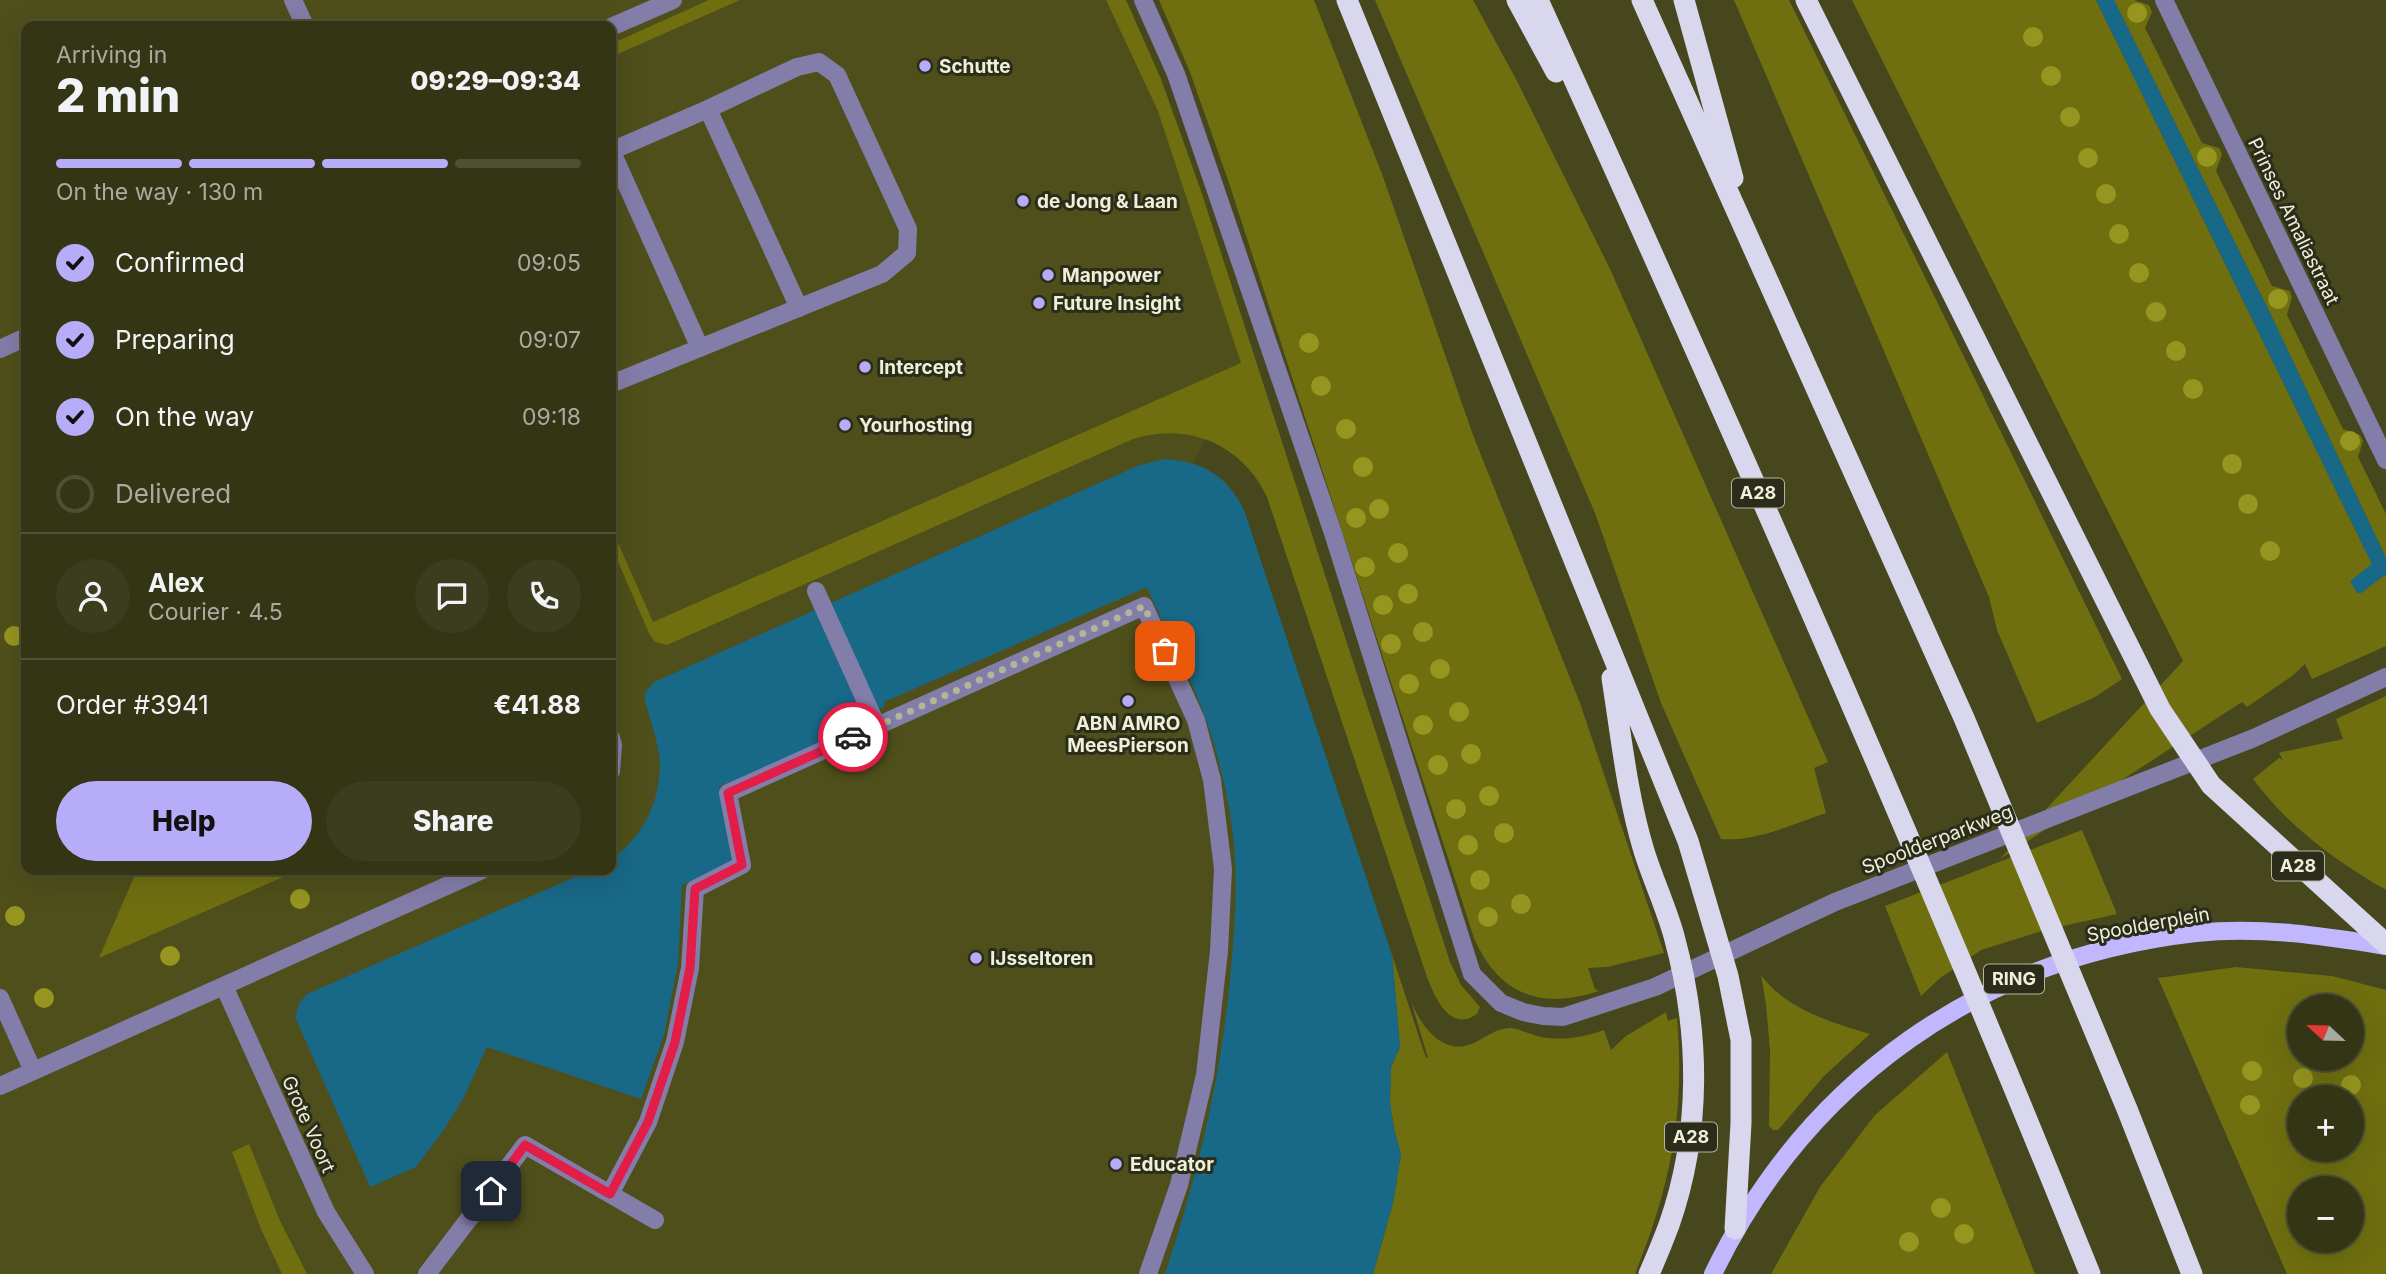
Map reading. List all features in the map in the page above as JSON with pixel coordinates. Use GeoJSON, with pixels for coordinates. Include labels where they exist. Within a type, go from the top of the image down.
{"type":"FeatureCollection","features":[{"type":"Feature","properties":{"kind":"highway","name":"A28"},"geometry":{"type":"LineString","coordinates":[[1346,0],[1688,841],[1728,976],[1741,1040],[1741,1123],[1735,1229]]}},
{"type":"Feature","properties":{"kind":"highway","name":"A28"},"geometry":{"type":"LineString","coordinates":[[1517,0],[1642,229]]}},
{"type":"Feature","properties":{"kind":"highway","name":"A28"},"geometry":{"type":"LineString","coordinates":[[1538,0],[1642,229],[1874,757],[2090,1274]]}},
{"type":"Feature","properties":{"kind":"highway"},"geometry":{"type":"LineString","coordinates":[[1642,0],[1964,719],[2127,1109],[2192,1274]]}},
{"type":"Feature","properties":{"kind":"highway"},"geometry":{"type":"LineString","coordinates":[[1684,0],[1752,247]]}},
{"type":"Feature","properties":{"kind":"highway","name":"A28"},"geometry":{"type":"LineString","coordinates":[[1806,0],[2160,709],[2211,785],[2386,945]]}},
{"type":"Feature","properties":{"kind":"highway","name":"A28"},"geometry":{"type":"LineString","coordinates":[[1606,642],[1628,779],[1641,838],[1673,935],[1687,994],[1694,1050],[1694,1106],[1685,1169],[1670,1224],[1649,1274]]}},
{"type":"Feature","properties":{"kind":"main road","name":"Spoolderplein"},"geometry":{"type":"LineString","coordinates":[[1713,1274],[1735,1229],[1789,1150],[1855,1081],[1931,1024],[2015,979],[2105,949],[2198,933],[2293,932],[2386,945]]}},
{"type":"Feature","properties":{"kind":"street"},"geometry":{"type":"LineString","coordinates":[[293,0],[303,21]]}},
{"type":"Feature","properties":{"kind":"street"},"geometry":{"type":"LineString","coordinates":[[616,25],[673,0]]}},
{"type":"Feature","properties":{"kind":"street","name":"Spoolderparkweg"},"geometry":{"type":"LineString","coordinates":[[1143,0],[1176,74],[1328,520],[1472,974],[1501,1003],[1523,1012],[1563,1017],[1655,987],[1835,902],[2254,738],[2386,677]]}},
{"type":"Feature","properties":{"kind":"street","name":"Prinses Amaliastraat"},"geometry":{"type":"LineString","coordinates":[[2164,0],[2386,460]]}},
{"type":"Feature","properties":{"kind":"street"},"geometry":{"type":"LineString","coordinates":[[616,148],[797,67],[819,62],[837,75],[908,229],[907,253],[881,275],[616,382]]}},
{"type":"Feature","properties":{"kind":"street"},"geometry":{"type":"LineString","coordinates":[[708,109],[799,308]]}},
{"type":"Feature","properties":{"kind":"street"},"geometry":{"type":"LineString","coordinates":[[616,161],[700,348]]}},
{"type":"Feature","properties":{"kind":"street"},"geometry":{"type":"LineString","coordinates":[[0,349],[21,340]]}},
{"type":"Feature","properties":{"kind":"street"},"geometry":{"type":"LineString","coordinates":[[819,597],[875,721]]}},
{"type":"Feature","properties":{"kind":"street"},"geometry":{"type":"LineString","coordinates":[[610,1194],[648,1122],[675,1042],[690,968],[695,889],[742,865],[728,793],[875,721],[1144,606],[1196,720],[1212,780],[1223,869],[1219,951],[1205,1075],[1179,1185],[1148,1274]]}},
{"type":"Feature","properties":{"kind":"street"},"geometry":{"type":"LineString","coordinates":[[0,1086],[471,875]]}},
{"type":"Feature","properties":{"kind":"street","name":"Grote Voort"},"geometry":{"type":"LineString","coordinates":[[224,986],[326,1212],[365,1274]]}},
{"type":"Feature","properties":{"kind":"street"},"geometry":{"type":"LineString","coordinates":[[0,998],[33,1071]]}},
{"type":"Feature","properties":{"kind":"street"},"geometry":{"type":"LineString","coordinates":[[427,1274],[525,1145],[655,1220]]}},
{"type":"Feature","properties":{"kind":"shaded area"},"geometry":{"type":"Polygon","coordinates":[[[0,0],[1122,0],[1246,366],[1193,462],[1284,875],[1223,1274],[0,1274],[0,0]]]}},
{"type":"Feature","properties":{"kind":"shaded area"},"geometry":{"type":"Polygon","coordinates":[[[709,0],[740,0],[616,55],[616,42],[709,0]]]}},
{"type":"Feature","properties":{"kind":"shaded area"},"geometry":{"type":"Polygon","coordinates":[[[1106,0],[1126,0],[1161,79],[1201,191],[1450,962],[1461,985],[1480,1007],[1477,1014],[1467,1019],[1459,1019],[1445,1011],[1430,985],[1267,497],[1243,463],[1228,451],[1193,436],[1174,433],[1133,439],[667,645],[655,642],[650,635],[616,557],[616,538],[653,622],[1241,363],[1158,111],[1106,0]]]}},
{"type":"Feature","properties":{"kind":"shaded area"},"geometry":{"type":"Polygon","coordinates":[[[1159,0],[1314,0],[1382,174],[1473,435],[1580,703],[1664,953],[1607,967],[1588,968],[1595,989],[1599,991],[1559,999],[1524,993],[1509,985],[1496,973],[1474,938],[1229,183],[1190,72],[1159,0]]]}},
{"type":"Feature","properties":{"kind":"shaded area"},"geometry":{"type":"Polygon","coordinates":[[[1375,0],[1473,0],[1517,81],[1610,269],[1828,762],[1814,768],[1826,813],[1761,835],[1721,839],[1661,703],[1595,513],[1375,0]]]}},
{"type":"Feature","properties":{"kind":"shaded area"},"geometry":{"type":"Polygon","coordinates":[[[1734,0],[1789,0],[2122,679],[2095,697],[2037,723],[1997,630],[1989,597],[1734,0]]]}},
{"type":"Feature","properties":{"kind":"shaded area"},"geometry":{"type":"Polygon","coordinates":[[[1852,0],[2096,0],[2372,564],[2361,593],[2386,574],[2386,646],[2312,679],[2305,664],[2247,707],[2242,702],[2000,859],[2183,661],[1852,0]]]}},
{"type":"Feature","properties":{"kind":"shaded area"},"geometry":{"type":"Polygon","coordinates":[[[2114,0],[2134,0],[2149,5],[2152,12],[2145,28],[2202,143],[2219,148],[2222,154],[2216,171],[2272,286],[2290,291],[2292,297],[2287,315],[2343,429],[2360,435],[2363,441],[2358,457],[2386,514],[2386,558],[2271,315],[2114,0]]]}},
{"type":"Feature","properties":{"kind":"shaded area"},"geometry":{"type":"Polygon","coordinates":[[[2386,696],[2386,890],[2313,841],[2282,812],[2253,779],[2279,758],[2283,760],[2279,753],[2343,739],[2336,719],[2386,696]]]}},
{"type":"Feature","properties":{"kind":"shaded area"},"geometry":{"type":"Polygon","coordinates":[[[2082,830],[2117,914],[2045,930],[1981,950],[1939,979],[1921,996],[1885,906],[2082,830]]]}},
{"type":"Feature","properties":{"kind":"shaded area"},"geometry":{"type":"Polygon","coordinates":[[[135,875],[288,875],[99,958],[135,875]]]}},
{"type":"Feature","properties":{"kind":"shaded area"},"geometry":{"type":"Polygon","coordinates":[[[1392,955],[1426,1058],[1411,1001],[1424,1026],[1438,1039],[1455,1046],[1465,1046],[1510,1028],[1557,1039],[1604,1030],[1611,1050],[1626,1036],[1666,1012],[1668,1021],[1677,1018],[1679,1086],[1672,1148],[1658,1210],[1635,1274],[1373,1274],[1393,1203],[1401,1154],[1390,1102],[1391,1067],[1400,1047],[1392,955]]]}},
{"type":"Feature","properties":{"kind":"shaded area"},"geometry":{"type":"Polygon","coordinates":[[[2236,967],[2332,976],[2386,990],[2386,1274],[2287,1274],[2158,978],[2236,967]]]}},
{"type":"Feature","properties":{"kind":"shaded area"},"geometry":{"type":"Polygon","coordinates":[[[1761,975],[1783,997],[1810,1013],[1870,1034],[1824,1076],[1778,1130],[1769,1126],[1770,1051],[1761,975]]]}},
{"type":"Feature","properties":{"kind":"shaded area"},"geometry":{"type":"Polygon","coordinates":[[[1947,1052],[2035,1274],[1771,1274],[1820,1187],[1875,1115],[1947,1052]]]}},
{"type":"Feature","properties":{"kind":"shaded area"},"geometry":{"type":"Polygon","coordinates":[[[249,1144],[280,1221],[307,1274],[282,1274],[261,1229],[232,1152],[249,1144]]]}},
{"type":"Feature","properties":{"kind":"water"},"geometry":{"type":"Polygon","coordinates":[[[2096,0],[2114,0],[2271,315],[2386,558],[2386,574],[2361,593],[2357,593],[2350,581],[2372,564],[2096,0]]]}},
{"type":"Feature","properties":{"kind":"water"},"geometry":{"type":"Polygon","coordinates":[[[1164,459],[1202,467],[1230,488],[1244,510],[1392,955],[1400,1047],[1391,1067],[1390,1102],[1401,1154],[1393,1203],[1373,1274],[1165,1274],[1198,1161],[1222,1047],[1235,919],[1235,869],[1228,803],[1209,728],[1147,587],[884,702],[884,707],[865,716],[867,723],[719,787],[732,864],[682,885],[678,963],[664,1035],[641,1099],[487,1047],[464,1097],[416,1167],[370,1187],[296,1019],[301,1001],[309,993],[580,875],[616,875],[616,855],[634,839],[642,827],[650,813],[658,784],[659,754],[645,701],[645,693],[654,682],[1137,466],[1164,459]]]}},
{"type":"Feature","properties":{"kind":"way so far"},"geometry":{"type":"LineString","coordinates":[[853,737],[1144,606],[1165,651]]}},
{"type":"Feature","properties":{"kind":"place","name":"Schutte"},"geometry":{"type":"Point","coordinates":[925,66]}},
{"type":"Feature","properties":{"kind":"place","name":"de Jong & Laan"},"geometry":{"type":"Point","coordinates":[1023,201]}},
{"type":"Feature","properties":{"kind":"place","name":"Manpower"},"geometry":{"type":"Point","coordinates":[1048,275]}},
{"type":"Feature","properties":{"kind":"place","name":"Future Insight"},"geometry":{"type":"Point","coordinates":[1039,303]}},
{"type":"Feature","properties":{"kind":"place","name":"Intercept"},"geometry":{"type":"Point","coordinates":[865,367]}},
{"type":"Feature","properties":{"kind":"place","name":"Yourhosting"},"geometry":{"type":"Point","coordinates":[845,425]}},
{"type":"Feature","properties":{"kind":"place","name":"ABN AMRO MeesPierson"},"geometry":{"type":"Point","coordinates":[1128,701]}},
{"type":"Feature","properties":{"kind":"place","name":"IJsseltoren"},"geometry":{"type":"Point","coordinates":[976,958]}},
{"type":"Feature","properties":{"kind":"place","name":"Educator"},"geometry":{"type":"Point","coordinates":[1116,1164]}},
{"type":"Feature","properties":{"kind":"route"},"geometry":{"type":"LineString","coordinates":[[491,1191],[525,1145],[610,1194],[648,1122],[675,1042],[690,968],[695,889],[742,865],[728,793],[853,737]]}}]}
